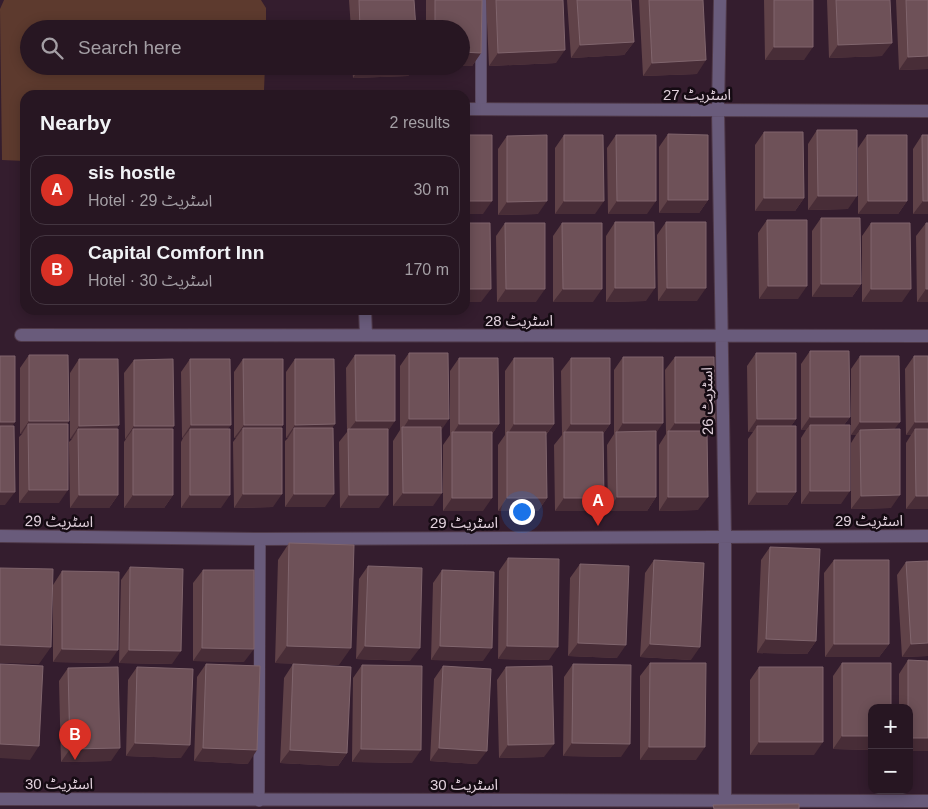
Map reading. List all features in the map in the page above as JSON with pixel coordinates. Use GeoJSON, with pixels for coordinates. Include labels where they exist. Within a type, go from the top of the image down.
{"type":"FeatureCollection","features":[{"type":"Feature","properties":{"kind":"street","name":"اسٹریٹ 26"},"geometry":{"type":"LineString","coordinates":[[720,0],[718,110],[725,538],[725,801]]}},
{"type":"Feature","properties":{"kind":"street","name":"اسٹریٹ 27"},"geometry":{"type":"LineString","coordinates":[[470,109],[928,111]]}},
{"type":"Feature","properties":{"kind":"street"},"geometry":{"type":"LineString","coordinates":[[365,315],[366,335]]}},
{"type":"Feature","properties":{"kind":"street","name":"اسٹریٹ 28"},"geometry":{"type":"LineString","coordinates":[[21,335],[928,336]]}},
{"type":"Feature","properties":{"kind":"street","name":"اسٹریٹ 29"},"geometry":{"type":"LineString","coordinates":[[0,536],[260,539],[928,536]]}},
{"type":"Feature","properties":{"kind":"street","name":"اسٹریٹ 30"},"geometry":{"type":"LineString","coordinates":[[0,800],[259,801],[470,805],[725,801],[798,805],[928,801]]}},
{"type":"Feature","properties":{"kind":"lane"},"geometry":{"type":"LineString","coordinates":[[481,0],[481,109]]}},
{"type":"Feature","properties":{"kind":"lane"},"geometry":{"type":"LineString","coordinates":[[259,801],[260,539]]}},
{"type":"Feature","properties":{"kind":"shaded area"},"geometry":{"type":"Polygon","coordinates":[[[4,0],[261,0],[266,8],[266,20],[20,20],[20,75],[265,75],[264,90],[20,90],[20,161],[2,160],[0,9],[4,0]]]}},
{"type":"Feature","properties":{"kind":"building"},"geometry":{"type":"Polygon","coordinates":[[[359,0],[414,0],[415,20],[360,20],[359,0]]]}},
{"type":"Feature","properties":{"kind":"building"},"geometry":{"type":"Polygon","coordinates":[[[435,0],[482,0],[481,53],[470,52],[470,20],[435,20],[435,0]]]}},
{"type":"Feature","properties":{"kind":"building"},"geometry":{"type":"Polygon","coordinates":[[[496,0],[563,0],[565,50],[498,53],[496,0]]]}},
{"type":"Feature","properties":{"kind":"building"},"geometry":{"type":"Polygon","coordinates":[[[577,0],[631,0],[634,42],[580,45],[577,0]]]}},
{"type":"Feature","properties":{"kind":"building"},"geometry":{"type":"Polygon","coordinates":[[[649,0],[703,0],[706,60],[652,63],[649,0]]]}},
{"type":"Feature","properties":{"kind":"building"},"geometry":{"type":"Polygon","coordinates":[[[774,0],[813,0],[813,47],[774,47],[774,0]]]}},
{"type":"Feature","properties":{"kind":"building"},"geometry":{"type":"Polygon","coordinates":[[[836,0],[890,0],[892,43],[838,45],[836,0]]]}},
{"type":"Feature","properties":{"kind":"building"},"geometry":{"type":"Polygon","coordinates":[[[906,0],[928,0],[928,56],[908,57],[906,0]]]}},
{"type":"Feature","properties":{"kind":"building"},"geometry":{"type":"Polygon","coordinates":[[[817,130],[857,130],[857,196],[818,196],[817,130]]]}},
{"type":"Feature","properties":{"kind":"building"},"geometry":{"type":"Polygon","coordinates":[[[764,132],[803,132],[804,198],[764,198],[764,132]]]}},
{"type":"Feature","properties":{"kind":"building"},"geometry":{"type":"Polygon","coordinates":[[[668,134],[708,135],[708,200],[668,200],[668,134]]]}},
{"type":"Feature","properties":{"kind":"building"},"geometry":{"type":"Polygon","coordinates":[[[470,135],[492,135],[492,201],[470,201],[470,135]]]}},
{"type":"Feature","properties":{"kind":"building"},"geometry":{"type":"Polygon","coordinates":[[[547,135],[547,201],[507,202],[507,136],[547,135]]]}},
{"type":"Feature","properties":{"kind":"building"},"geometry":{"type":"Polygon","coordinates":[[[564,135],[603,135],[604,201],[564,201],[564,135]]]}},
{"type":"Feature","properties":{"kind":"building"},"geometry":{"type":"Polygon","coordinates":[[[616,135],[656,135],[656,201],[617,201],[616,135]]]}},
{"type":"Feature","properties":{"kind":"building"},"geometry":{"type":"Polygon","coordinates":[[[867,135],[907,135],[907,201],[868,201],[867,135]]]}},
{"type":"Feature","properties":{"kind":"building"},"geometry":{"type":"Polygon","coordinates":[[[922,135],[928,135],[928,201],[923,201],[922,135]]]}},
{"type":"Feature","properties":{"kind":"building"},"geometry":{"type":"Polygon","coordinates":[[[821,218],[860,218],[861,284],[821,284],[821,218]]]}},
{"type":"Feature","properties":{"kind":"building"},"geometry":{"type":"Polygon","coordinates":[[[767,220],[807,220],[807,286],[768,286],[767,220]]]}},
{"type":"Feature","properties":{"kind":"building"},"geometry":{"type":"Polygon","coordinates":[[[615,222],[654,222],[655,288],[615,288],[615,222]]]}},
{"type":"Feature","properties":{"kind":"building"},"geometry":{"type":"Polygon","coordinates":[[[666,222],[706,222],[706,288],[667,288],[666,222]]]}},
{"type":"Feature","properties":{"kind":"building"},"geometry":{"type":"Polygon","coordinates":[[[470,223],[490,223],[491,289],[470,289],[470,223]]]}},
{"type":"Feature","properties":{"kind":"building"},"geometry":{"type":"Polygon","coordinates":[[[505,223],[545,223],[545,289],[506,289],[505,223]]]}},
{"type":"Feature","properties":{"kind":"building"},"geometry":{"type":"Polygon","coordinates":[[[562,223],[602,223],[602,289],[563,289],[562,223]]]}},
{"type":"Feature","properties":{"kind":"building"},"geometry":{"type":"Polygon","coordinates":[[[871,223],[910,223],[911,289],[871,289],[871,223]]]}},
{"type":"Feature","properties":{"kind":"building"},"geometry":{"type":"Polygon","coordinates":[[[926,223],[928,223],[928,289],[926,289],[926,223]]]}},
{"type":"Feature","properties":{"kind":"building"},"geometry":{"type":"Polygon","coordinates":[[[810,351],[849,351],[850,417],[810,417],[810,351]]]}},
{"type":"Feature","properties":{"kind":"building"},"geometry":{"type":"Polygon","coordinates":[[[409,353],[448,353],[449,419],[409,419],[409,353]]]}},
{"type":"Feature","properties":{"kind":"building"},"geometry":{"type":"Polygon","coordinates":[[[756,353],[796,353],[796,419],[757,419],[756,353]]]}},
{"type":"Feature","properties":{"kind":"building"},"geometry":{"type":"Polygon","coordinates":[[[29,355],[68,355],[69,421],[29,421],[29,355]]]}},
{"type":"Feature","properties":{"kind":"building"},"geometry":{"type":"Polygon","coordinates":[[[355,355],[395,355],[395,421],[356,421],[355,355]]]}},
{"type":"Feature","properties":{"kind":"building"},"geometry":{"type":"Polygon","coordinates":[[[0,356],[15,356],[15,422],[0,422],[0,356]]]}},
{"type":"Feature","properties":{"kind":"building"},"geometry":{"type":"Polygon","coordinates":[[[860,356],[899,356],[900,422],[860,422],[860,356]]]}},
{"type":"Feature","properties":{"kind":"building"},"geometry":{"type":"Polygon","coordinates":[[[914,356],[928,356],[928,422],[915,422],[914,356]]]}},
{"type":"Feature","properties":{"kind":"building"},"geometry":{"type":"Polygon","coordinates":[[[623,357],[663,357],[663,423],[623,423],[623,357]]]}},
{"type":"Feature","properties":{"kind":"building"},"geometry":{"type":"Polygon","coordinates":[[[675,357],[714,357],[715,423],[675,423],[675,357]]]}},
{"type":"Feature","properties":{"kind":"building"},"geometry":{"type":"Polygon","coordinates":[[[459,358],[498,358],[499,424],[459,424],[459,358]]]}},
{"type":"Feature","properties":{"kind":"building"},"geometry":{"type":"Polygon","coordinates":[[[514,358],[553,358],[554,424],[514,424],[514,358]]]}},
{"type":"Feature","properties":{"kind":"building"},"geometry":{"type":"Polygon","coordinates":[[[571,358],[610,358],[610,424],[571,424],[571,358]]]}},
{"type":"Feature","properties":{"kind":"building"},"geometry":{"type":"Polygon","coordinates":[[[79,359],[118,359],[119,425],[79,426],[79,359]]]}},
{"type":"Feature","properties":{"kind":"building"},"geometry":{"type":"Polygon","coordinates":[[[173,359],[174,426],[134,426],[134,360],[173,359]]]}},
{"type":"Feature","properties":{"kind":"building"},"geometry":{"type":"Polygon","coordinates":[[[190,359],[230,359],[231,425],[191,425],[190,359]]]}},
{"type":"Feature","properties":{"kind":"building"},"geometry":{"type":"Polygon","coordinates":[[[243,359],[283,359],[283,425],[244,425],[243,359]]]}},
{"type":"Feature","properties":{"kind":"building"},"geometry":{"type":"Polygon","coordinates":[[[295,359],[334,359],[335,424],[295,425],[295,359]]]}},
{"type":"Feature","properties":{"kind":"building"},"geometry":{"type":"Polygon","coordinates":[[[28,424],[68,424],[68,490],[29,490],[28,424]]]}},
{"type":"Feature","properties":{"kind":"building"},"geometry":{"type":"Polygon","coordinates":[[[810,425],[850,425],[850,491],[810,491],[810,425]]]}},
{"type":"Feature","properties":{"kind":"building"},"geometry":{"type":"Polygon","coordinates":[[[0,426],[14,426],[15,492],[0,492],[0,426]]]}},
{"type":"Feature","properties":{"kind":"building"},"geometry":{"type":"Polygon","coordinates":[[[757,426],[796,426],[796,492],[757,492],[757,426]]]}},
{"type":"Feature","properties":{"kind":"building"},"geometry":{"type":"Polygon","coordinates":[[[402,427],[441,427],[442,493],[403,493],[402,427]]]}},
{"type":"Feature","properties":{"kind":"building"},"geometry":{"type":"Polygon","coordinates":[[[243,428],[282,428],[282,494],[243,494],[243,428]]]}},
{"type":"Feature","properties":{"kind":"building"},"geometry":{"type":"Polygon","coordinates":[[[294,428],[333,428],[334,494],[294,494],[294,428]]]}},
{"type":"Feature","properties":{"kind":"building"},"geometry":{"type":"Polygon","coordinates":[[[78,429],[118,429],[118,495],[79,495],[78,429]]]}},
{"type":"Feature","properties":{"kind":"building"},"geometry":{"type":"Polygon","coordinates":[[[133,429],[173,429],[173,495],[133,495],[133,429]]]}},
{"type":"Feature","properties":{"kind":"building"},"geometry":{"type":"Polygon","coordinates":[[[190,429],[230,429],[230,495],[190,495],[190,429]]]}},
{"type":"Feature","properties":{"kind":"building"},"geometry":{"type":"Polygon","coordinates":[[[348,429],[388,429],[388,495],[349,495],[348,429]]]}},
{"type":"Feature","properties":{"kind":"building"},"geometry":{"type":"Polygon","coordinates":[[[900,429],[900,495],[861,496],[860,430],[900,429]]]}},
{"type":"Feature","properties":{"kind":"building"},"geometry":{"type":"Polygon","coordinates":[[[915,429],[928,429],[928,496],[916,496],[915,429]]]}},
{"type":"Feature","properties":{"kind":"building"},"geometry":{"type":"Polygon","coordinates":[[[656,431],[656,497],[617,497],[616,432],[656,431]]]}},
{"type":"Feature","properties":{"kind":"building"},"geometry":{"type":"Polygon","coordinates":[[[668,431],[707,431],[708,497],[668,497],[668,431]]]}},
{"type":"Feature","properties":{"kind":"building"},"geometry":{"type":"Polygon","coordinates":[[[452,432],[492,432],[492,498],[452,498],[452,432]]]}},
{"type":"Feature","properties":{"kind":"building"},"geometry":{"type":"Polygon","coordinates":[[[507,432],[546,432],[547,498],[507,498],[507,432]]]}},
{"type":"Feature","properties":{"kind":"building"},"geometry":{"type":"Polygon","coordinates":[[[564,432],[603,432],[604,498],[564,498],[564,432]]]}},
{"type":"Feature","properties":{"kind":"building"},"geometry":{"type":"Polygon","coordinates":[[[289,543],[354,545],[351,648],[287,646],[289,543]]]}},
{"type":"Feature","properties":{"kind":"building"},"geometry":{"type":"Polygon","coordinates":[[[770,547],[820,549],[816,641],[766,639],[770,547]]]}},
{"type":"Feature","properties":{"kind":"building"},"geometry":{"type":"Polygon","coordinates":[[[508,558],[559,559],[558,647],[507,646],[508,558]]]}},
{"type":"Feature","properties":{"kind":"building"},"geometry":{"type":"Polygon","coordinates":[[[654,560],[704,563],[700,647],[650,644],[654,560]]]}},
{"type":"Feature","properties":{"kind":"building"},"geometry":{"type":"Polygon","coordinates":[[[834,560],[889,560],[889,644],[834,644],[834,560]]]}},
{"type":"Feature","properties":{"kind":"building"},"geometry":{"type":"Polygon","coordinates":[[[928,561],[928,643],[911,644],[906,562],[928,561]]]}},
{"type":"Feature","properties":{"kind":"building"},"geometry":{"type":"Polygon","coordinates":[[[580,564],[629,566],[626,645],[578,643],[580,564]]]}},
{"type":"Feature","properties":{"kind":"building"},"geometry":{"type":"Polygon","coordinates":[[[368,566],[422,568],[420,648],[365,646],[368,566]]]}},
{"type":"Feature","properties":{"kind":"building"},"geometry":{"type":"Polygon","coordinates":[[[130,567],[183,569],[181,651],[129,650],[130,567]]]}},
{"type":"Feature","properties":{"kind":"building"},"geometry":{"type":"Polygon","coordinates":[[[0,568],[53,569],[51,647],[0,645],[0,568]]]}},
{"type":"Feature","properties":{"kind":"building"},"geometry":{"type":"Polygon","coordinates":[[[203,570],[254,570],[254,649],[202,648],[203,570]]]}},
{"type":"Feature","properties":{"kind":"building"},"geometry":{"type":"Polygon","coordinates":[[[442,570],[494,572],[492,648],[440,646],[442,570]]]}},
{"type":"Feature","properties":{"kind":"building"},"geometry":{"type":"Polygon","coordinates":[[[62,571],[119,572],[118,650],[62,649],[62,571]]]}},
{"type":"Feature","properties":{"kind":"building"},"geometry":{"type":"Polygon","coordinates":[[[908,660],[928,661],[928,738],[913,738],[913,704],[908,704],[908,660]]]}},
{"type":"Feature","properties":{"kind":"building"},"geometry":{"type":"Polygon","coordinates":[[[650,663],[706,663],[705,747],[649,747],[650,663]]]}},
{"type":"Feature","properties":{"kind":"building"},"geometry":{"type":"Polygon","coordinates":[[[842,663],[891,663],[891,704],[868,704],[868,736],[842,736],[842,663]]]}},
{"type":"Feature","properties":{"kind":"building"},"geometry":{"type":"Polygon","coordinates":[[[0,664],[43,666],[39,746],[0,744],[0,664]]]}},
{"type":"Feature","properties":{"kind":"building"},"geometry":{"type":"Polygon","coordinates":[[[206,664],[260,666],[257,750],[203,748],[206,664]]]}},
{"type":"Feature","properties":{"kind":"building"},"geometry":{"type":"Polygon","coordinates":[[[293,664],[351,667],[347,753],[290,750],[293,664]]]}},
{"type":"Feature","properties":{"kind":"building"},"geometry":{"type":"Polygon","coordinates":[[[573,664],[631,665],[630,744],[572,743],[573,664]]]}},
{"type":"Feature","properties":{"kind":"building"},"geometry":{"type":"Polygon","coordinates":[[[362,665],[422,666],[421,750],[361,749],[362,665]]]}},
{"type":"Feature","properties":{"kind":"building"},"geometry":{"type":"Polygon","coordinates":[[[443,666],[491,669],[487,751],[439,748],[443,666]]]}},
{"type":"Feature","properties":{"kind":"building"},"geometry":{"type":"Polygon","coordinates":[[[552,666],[554,744],[508,745],[506,667],[552,666]]]}},
{"type":"Feature","properties":{"kind":"building"},"geometry":{"type":"Polygon","coordinates":[[[118,667],[120,748],[70,749],[68,668],[118,667]]]}},
{"type":"Feature","properties":{"kind":"building"},"geometry":{"type":"Polygon","coordinates":[[[137,667],[193,669],[190,745],[135,743],[137,667]]]}},
{"type":"Feature","properties":{"kind":"building"},"geometry":{"type":"Polygon","coordinates":[[[759,667],[823,667],[823,742],[759,742],[759,667]]]}},
{"type":"Feature","properties":{"kind":"building"},"geometry":{"type":"Polygon","coordinates":[[[799,804],[799,809],[714,809],[713,805],[799,804]]]}},
{"type":"Feature","properties":{"kind":"place","name":"sis hostle"},"geometry":{"type":"Point","coordinates":[598,526]}},
{"type":"Feature","properties":{"kind":"place","name":"Capital Comfort Inn"},"geometry":{"type":"Point","coordinates":[75,760]}}]}
